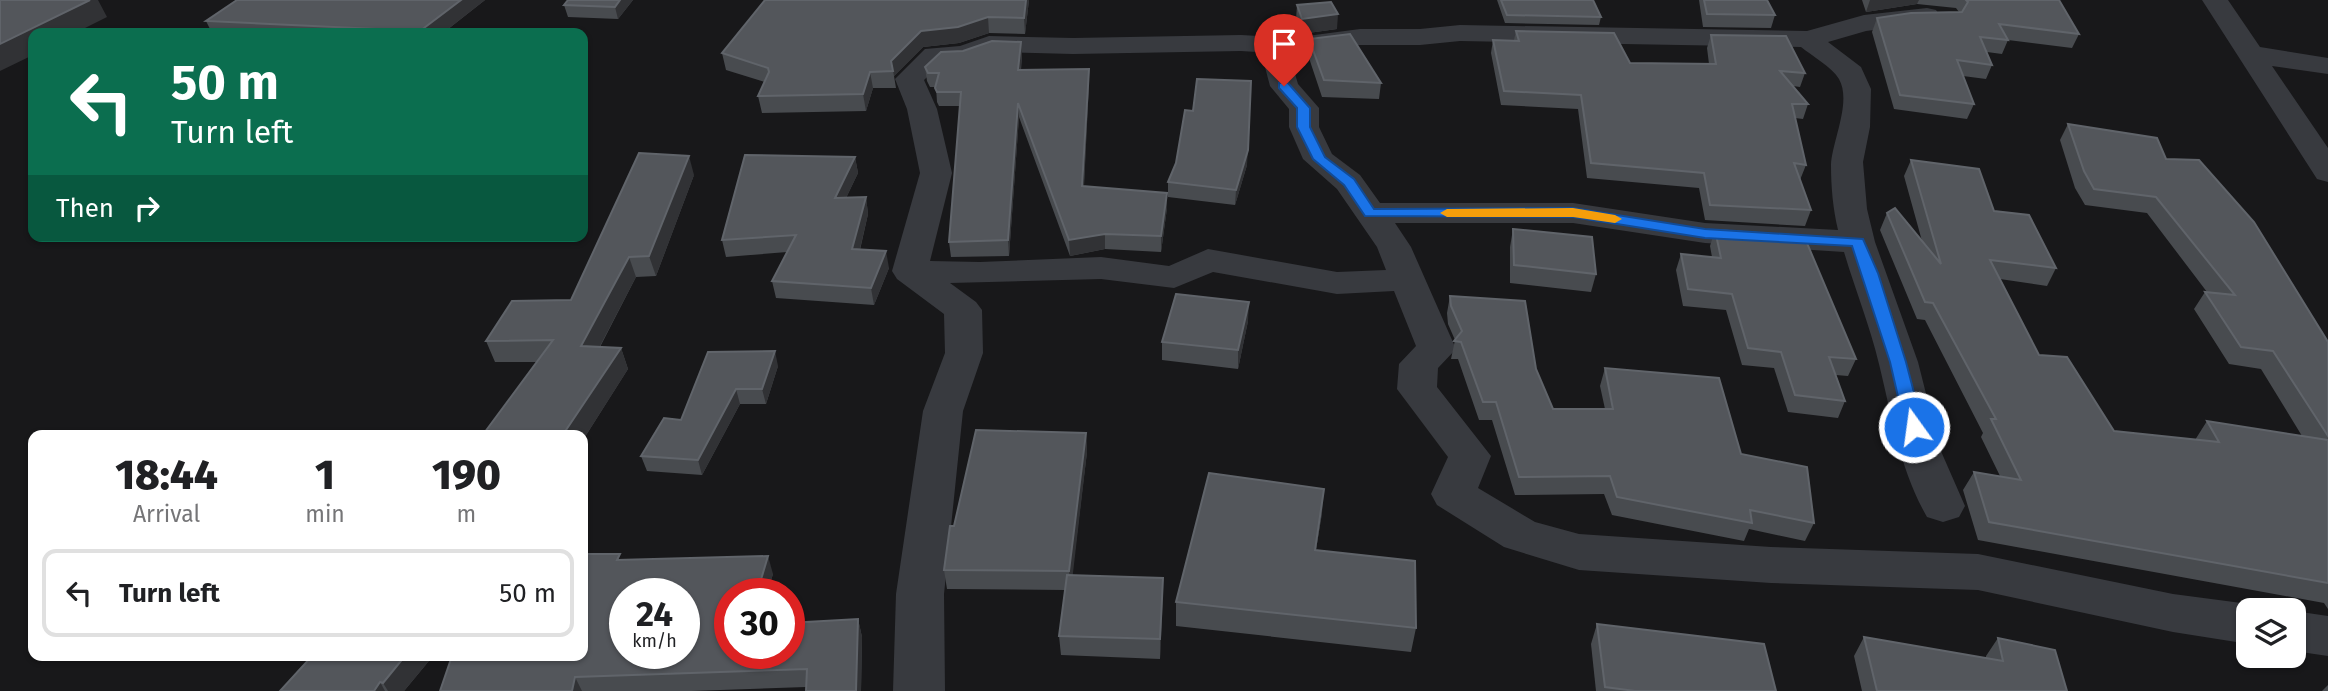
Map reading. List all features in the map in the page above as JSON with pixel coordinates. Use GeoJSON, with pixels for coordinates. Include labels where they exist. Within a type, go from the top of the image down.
{"type":"FeatureCollection","features":[{"type":"Feature","properties":{"kind":"street"},"geometry":{"type":"LineString","coordinates":[[2215,0],[2328,172]]}},
{"type":"Feature","properties":{"kind":"street"},"geometry":{"type":"LineString","coordinates":[[910,271],[936,173],[922,108],[909,79],[935,55],[964,54],[989,44],[1073,46],[1241,43],[1292,46],[1360,37],[1420,37],[1460,33],[1808,39],[1864,23],[1917,15],[1947,17]]}},
{"type":"Feature","properties":{"kind":"street"},"geometry":{"type":"LineString","coordinates":[[1808,39],[1851,73],[1857,89],[1855,127],[1847,162],[1850,209],[1858,242],[1898,362],[1919,449],[1943,506]]}},
{"type":"Feature","properties":{"kind":"street"},"geometry":{"type":"LineString","coordinates":[[1292,46],[1279,67],[1284,86],[1304,108],[1304,127],[1309,142],[1319,159],[1349,182],[1394,247],[1437,349],[1419,364],[1417,388],[1470,456],[1454,494],[1520,535],[1579,552],[1771,565],[1978,572],[2173,613],[2236,622]]}},
{"type":"Feature","properties":{"kind":"street"},"geometry":{"type":"LineString","coordinates":[[2249,54],[2328,66]]}},
{"type":"Feature","properties":{"kind":"street"},"geometry":{"type":"LineString","coordinates":[[1370,214],[1573,213],[1705,233],[1858,242]]}},
{"type":"Feature","properties":{"kind":"street"},"geometry":{"type":"LineString","coordinates":[[910,271],[980,273],[1101,268],[1174,277],[1208,260],[1337,283],[1409,280]]}},
{"type":"Feature","properties":{"kind":"street"},"geometry":{"type":"LineString","coordinates":[[910,271],[963,310],[964,332],[964,353],[943,411],[920,594],[919,691]]}},
{"type":"Feature","properties":{"kind":"street"},"geometry":{"type":"LineString","coordinates":[[2306,633],[2328,636]]}},
{"type":"Feature","properties":{"kind":"building"},"geometry":{"type":"Polygon","coordinates":[[[0,0],[90,0],[28,28],[0,44],[0,0]]]}},
{"type":"Feature","properties":{"kind":"building"},"geometry":{"type":"Polygon","coordinates":[[[237,0],[461,0],[424,28],[356,28],[206,21],[237,0]]]}},
{"type":"Feature","properties":{"kind":"building"},"geometry":{"type":"Polygon","coordinates":[[[568,0],[620,0],[615,7],[564,5],[568,0]]]}},
{"type":"Feature","properties":{"kind":"building"},"geometry":{"type":"Polygon","coordinates":[[[765,0],[1026,0],[1024,18],[988,17],[958,27],[921,31],[891,61],[893,71],[870,72],[863,94],[758,96],[769,72],[768,68],[722,53],[765,0]]]}},
{"type":"Feature","properties":{"kind":"building"},"geometry":{"type":"Polygon","coordinates":[[[1501,0],[1593,0],[1601,17],[1507,15],[1501,0]]]}},
{"type":"Feature","properties":{"kind":"building"},"geometry":{"type":"Polygon","coordinates":[[[1704,0],[1767,0],[1775,15],[1707,14],[1704,0]]]}},
{"type":"Feature","properties":{"kind":"building"},"geometry":{"type":"Polygon","coordinates":[[[1966,0],[2059,0],[2079,34],[1999,24],[2008,40],[1980,37],[1992,65],[1957,60],[1974,104],[1900,95],[1877,18],[1911,13],[1962,12],[1968,2],[1966,0]]]}},
{"type":"Feature","properties":{"kind":"building"},"geometry":{"type":"Polygon","coordinates":[[[1331,2],[1338,14],[1302,19],[1297,5],[1331,2]]]}},
{"type":"Feature","properties":{"kind":"building"},"geometry":{"type":"Polygon","coordinates":[[[1516,31],[1614,33],[1630,63],[1716,64],[1711,35],[1786,36],[1805,73],[1780,71],[1808,104],[1792,104],[1806,165],[1794,163],[1811,210],[1710,205],[1704,173],[1591,163],[1581,95],[1504,91],[1493,40],[1519,41],[1516,31]]]}},
{"type":"Feature","properties":{"kind":"building"},"geometry":{"type":"Polygon","coordinates":[[[1350,34],[1381,83],[1324,80],[1309,39],[1350,34]]]}},
{"type":"Feature","properties":{"kind":"building"},"geometry":{"type":"Polygon","coordinates":[[[992,41],[1021,42],[1018,70],[1089,69],[1082,186],[1167,193],[1161,236],[1105,234],[1069,240],[1018,103],[1008,240],[949,242],[961,92],[937,92],[935,88],[939,73],[928,73],[925,67],[941,52],[963,51],[992,41]]]}},
{"type":"Feature","properties":{"kind":"building"},"geometry":{"type":"Polygon","coordinates":[[[1197,79],[1251,81],[1248,150],[1236,190],[1168,182],[1176,163],[1185,110],[1193,111],[1197,79]]]}},
{"type":"Feature","properties":{"kind":"building"},"geometry":{"type":"Polygon","coordinates":[[[2068,124],[2157,138],[2166,159],[2199,160],[2254,222],[2328,342],[2328,436],[2273,351],[2241,347],[2205,292],[2235,295],[2156,197],[2094,189],[2084,171],[2068,124]]]}},
{"type":"Feature","properties":{"kind":"building"},"geometry":{"type":"Polygon","coordinates":[[[639,153],[689,156],[649,256],[629,257],[581,346],[621,348],[566,430],[486,430],[553,340],[486,341],[512,301],[571,300],[639,153]]]}},
{"type":"Feature","properties":{"kind":"building"},"geometry":{"type":"Polygon","coordinates":[[[745,155],[855,157],[835,198],[866,197],[852,249],[886,251],[871,288],[772,281],[796,235],[722,240],[745,155]]]}},
{"type":"Feature","properties":{"kind":"building"},"geometry":{"type":"Polygon","coordinates":[[[1911,160],[1979,169],[1994,211],[2029,215],[2056,268],[1990,260],[2039,355],[2067,357],[2114,431],[2219,442],[2207,421],[2328,440],[2328,583],[1989,522],[1974,472],[2021,480],[1991,419],[1996,419],[1933,303],[1925,302],[1887,213],[1895,208],[1941,264],[1911,160]]]}},
{"type":"Feature","properties":{"kind":"building"},"geometry":{"type":"Polygon","coordinates":[[[1513,229],[1592,237],[1596,274],[1514,265],[1513,229]]]}},
{"type":"Feature","properties":{"kind":"building"},"geometry":{"type":"Polygon","coordinates":[[[1715,230],[1804,236],[1856,359],[1829,357],[1845,401],[1795,395],[1781,352],[1748,348],[1732,294],[1688,289],[1681,254],[1721,258],[1715,230]]]}},
{"type":"Feature","properties":{"kind":"building"},"geometry":{"type":"Polygon","coordinates":[[[1176,294],[1249,302],[1238,350],[1162,342],[1176,294]]]}},
{"type":"Feature","properties":{"kind":"building"},"geometry":{"type":"Polygon","coordinates":[[[1450,296],[1525,301],[1536,369],[1553,409],[1613,409],[1605,368],[1719,378],[1741,454],[1807,467],[1814,523],[1750,510],[1752,523],[1617,497],[1610,476],[1519,477],[1496,402],[1483,402],[1461,342],[1454,341],[1462,331],[1451,306],[1450,296]]]}},
{"type":"Feature","properties":{"kind":"building"},"geometry":{"type":"Polygon","coordinates":[[[775,351],[762,389],[736,389],[698,460],[641,456],[664,418],[681,420],[708,352],[775,351]]]}},
{"type":"Feature","properties":{"kind":"building"},"geometry":{"type":"Polygon","coordinates":[[[976,430],[1086,433],[1069,571],[944,570],[950,526],[954,526],[976,430]]]}},
{"type":"Feature","properties":{"kind":"building"},"geometry":{"type":"Polygon","coordinates":[[[1209,473],[1324,489],[1315,550],[1415,561],[1416,628],[1176,602],[1209,473]]]}},
{"type":"Feature","properties":{"kind":"building"},"geometry":{"type":"Polygon","coordinates":[[[588,554],[620,554],[617,560],[768,556],[761,578],[714,578],[714,669],[805,669],[805,622],[858,619],[856,691],[806,691],[807,669],[575,677],[572,691],[440,691],[450,661],[588,661],[588,554]]]}},
{"type":"Feature","properties":{"kind":"building"},"geometry":{"type":"Polygon","coordinates":[[[1067,575],[1163,578],[1160,639],[1059,636],[1067,575]]]}},
{"type":"Feature","properties":{"kind":"building"},"geometry":{"type":"Polygon","coordinates":[[[1597,624],[1764,644],[1776,691],[1635,691],[1605,687],[1597,624]]]}},
{"type":"Feature","properties":{"kind":"building"},"geometry":{"type":"Polygon","coordinates":[[[1864,637],[2003,661],[1998,638],[2055,650],[2067,691],[1877,691],[1864,637]]]}},
{"type":"Feature","properties":{"kind":"building"},"geometry":{"type":"Polygon","coordinates":[[[307,661],[401,661],[374,691],[280,691],[307,661]]]}},
{"type":"Feature","properties":{"kind":"slow traffic"},"geometry":{"type":"LineString","coordinates":[[1447,213],[1573,213],[1615,219]]}},
{"type":"Feature","properties":{"kind":"route"},"geometry":{"type":"LineString","coordinates":[[1284,86],[1304,108],[1304,127],[1319,159],[1349,182],[1370,214],[1573,213],[1705,233],[1858,242],[1898,362],[1914,427]]}}]}
